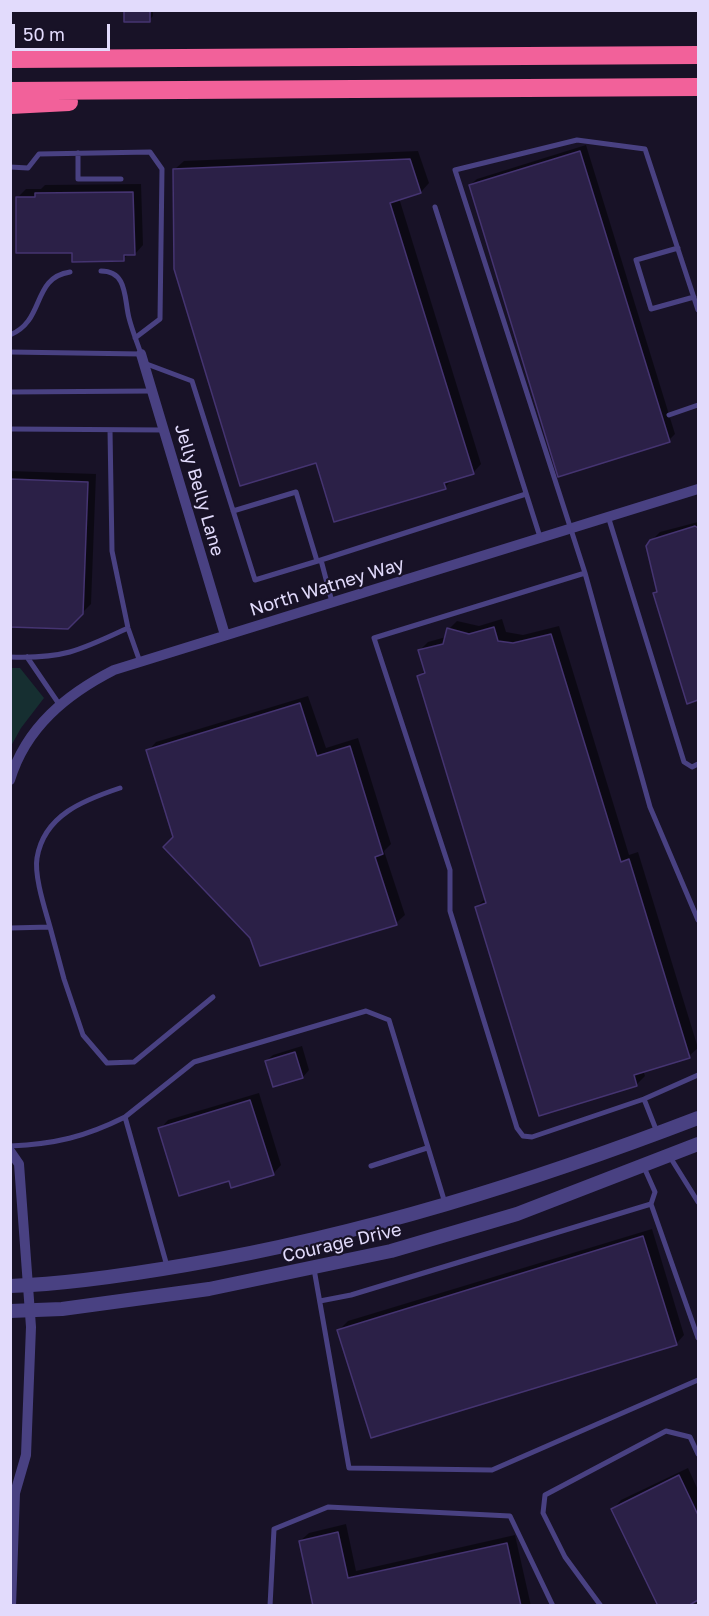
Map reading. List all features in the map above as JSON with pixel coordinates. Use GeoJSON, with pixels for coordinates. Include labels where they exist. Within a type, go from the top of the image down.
{"type":"FeatureCollection","features":[{"type":"Feature","properties":{"kind":"highway"},"geometry":{"type":"LineString","coordinates":[[10,48],[81,59]]}},
{"type":"Feature","properties":{"kind":"highway"},"geometry":{"type":"LineString","coordinates":[[10,59],[699,55]]}},
{"type":"Feature","properties":{"kind":"highway"},"geometry":{"type":"LineString","coordinates":[[10,91],[699,87]]}},
{"type":"Feature","properties":{"kind":"highway"},"geometry":{"type":"LineString","coordinates":[[10,105],[75,102],[145,90]]}},
{"type":"Feature","properties":{"kind":"street","name":"Jelly Belly Lane"},"geometry":{"type":"LineString","coordinates":[[142,358],[225,635]]}},
{"type":"Feature","properties":{"kind":"street","name":"North Watney Way"},"geometry":{"type":"LineString","coordinates":[[10,780],[25,746],[59,704],[81,687],[114,670],[699,489]]}},
{"type":"Feature","properties":{"kind":"street","name":"Courage Drive"},"geometry":{"type":"LineString","coordinates":[[10,1286],[28,1286],[168,1268],[299,1243],[446,1206],[548,1173],[699,1118]]}},
{"type":"Feature","properties":{"kind":"street"},"geometry":{"type":"LineString","coordinates":[[658,1134],[669,1155]]}},
{"type":"Feature","properties":{"kind":"street","name":"Courage Drive"},"geometry":{"type":"LineString","coordinates":[[10,1311],[124,1302],[314,1269],[464,1231],[517,1214],[699,1144]]}},
{"type":"Feature","properties":{"kind":"street"},"geometry":{"type":"LineString","coordinates":[[10,1151],[19,1164],[30,1311],[26,1455],[13,1507],[11,1605]]}},
{"type":"Feature","properties":{"kind":"street"},"geometry":{"type":"LineString","coordinates":[[10,1474],[15,1493]]}},
{"type":"Feature","properties":{"kind":"lane"},"geometry":{"type":"LineString","coordinates":[[699,310],[645,149],[577,140],[455,170],[585,573],[651,807],[699,920]]}},
{"type":"Feature","properties":{"kind":"lane"},"geometry":{"type":"LineString","coordinates":[[10,167],[28,168],[39,154],[150,152],[162,169],[160,319],[135,338]]}},
{"type":"Feature","properties":{"kind":"lane"},"geometry":{"type":"LineString","coordinates":[[78,153],[78,179],[121,179]]}},
{"type":"Feature","properties":{"kind":"lane"},"geometry":{"type":"LineString","coordinates":[[435,207],[540,537]]}},
{"type":"Feature","properties":{"kind":"lane"},"geometry":{"type":"LineString","coordinates":[[678,248],[636,260],[651,309],[694,297]]}},
{"type":"Feature","properties":{"kind":"lane"},"geometry":{"type":"LineString","coordinates":[[101,271],[114,274],[122,283],[142,358]]}},
{"type":"Feature","properties":{"kind":"lane"},"geometry":{"type":"LineString","coordinates":[[10,334],[18,331],[33,316],[48,283],[70,272]]}},
{"type":"Feature","properties":{"kind":"lane"},"geometry":{"type":"LineString","coordinates":[[10,352],[142,358],[192,381],[255,580],[526,494]]}},
{"type":"Feature","properties":{"kind":"lane"},"geometry":{"type":"LineString","coordinates":[[10,393],[152,391]]}},
{"type":"Feature","properties":{"kind":"lane"},"geometry":{"type":"LineString","coordinates":[[669,415],[699,405]]}},
{"type":"Feature","properties":{"kind":"lane"},"geometry":{"type":"LineString","coordinates":[[10,429],[164,430]]}},
{"type":"Feature","properties":{"kind":"lane"},"geometry":{"type":"LineString","coordinates":[[110,430],[112,552],[128,628],[140,662]]}},
{"type":"Feature","properties":{"kind":"lane"},"geometry":{"type":"LineString","coordinates":[[233,510],[296,492],[332,603]]}},
{"type":"Feature","properties":{"kind":"lane"},"geometry":{"type":"LineString","coordinates":[[608,516],[684,762],[692,767],[699,765]]}},
{"type":"Feature","properties":{"kind":"lane"},"geometry":{"type":"LineString","coordinates":[[585,573],[374,638],[450,870],[450,911],[517,1128],[523,1136],[532,1137],[644,1099],[699,1076]]}},
{"type":"Feature","properties":{"kind":"lane"},"geometry":{"type":"LineString","coordinates":[[10,657],[46,658],[75,652],[128,628]]}},
{"type":"Feature","properties":{"kind":"lane"},"geometry":{"type":"LineString","coordinates":[[27,657],[59,704]]}},
{"type":"Feature","properties":{"kind":"lane"},"geometry":{"type":"LineString","coordinates":[[120,788],[82,801],[50,826],[37,859],[50,927],[64,979],[83,1035],[107,1063],[134,1062],[213,997]]}},
{"type":"Feature","properties":{"kind":"lane"},"geometry":{"type":"LineString","coordinates":[[10,928],[50,927]]}},
{"type":"Feature","properties":{"kind":"lane"},"geometry":{"type":"LineString","coordinates":[[10,1146],[50,1144],[99,1130],[125,1117],[194,1062],[366,1011],[389,1020],[446,1206]]}},
{"type":"Feature","properties":{"kind":"lane"},"geometry":{"type":"LineString","coordinates":[[644,1099],[658,1134]]}},
{"type":"Feature","properties":{"kind":"lane"},"geometry":{"type":"LineString","coordinates":[[125,1117],[168,1268]]}},
{"type":"Feature","properties":{"kind":"lane"},"geometry":{"type":"LineString","coordinates":[[371,1166],[427,1148]]}},
{"type":"Feature","properties":{"kind":"lane"},"geometry":{"type":"LineString","coordinates":[[669,1155],[698,1198]]}},
{"type":"Feature","properties":{"kind":"lane"},"geometry":{"type":"LineString","coordinates":[[643,1164],[655,1192],[651,1204],[699,1338]]}},
{"type":"Feature","properties":{"kind":"lane"},"geometry":{"type":"LineString","coordinates":[[320,1301],[351,1295],[651,1204]]}},
{"type":"Feature","properties":{"kind":"lane"},"geometry":{"type":"LineString","coordinates":[[314,1269],[349,1468],[492,1470],[699,1380]]}},
{"type":"Feature","properties":{"kind":"lane"},"geometry":{"type":"LineString","coordinates":[[601,1605],[565,1557],[543,1513],[545,1495],[666,1431],[690,1437],[699,1454]]}},
{"type":"Feature","properties":{"kind":"lane"},"geometry":{"type":"LineString","coordinates":[[270,1605],[274,1528],[328,1506],[510,1516],[553,1605]]}},
{"type":"Feature","properties":{"kind":"green space"},"geometry":{"type":"Polygon","coordinates":[[[11,668],[20,668],[44,698],[21,728],[11,746],[11,668]]]}},
{"type":"Feature","properties":{"kind":"building"},"geometry":{"type":"Polygon","coordinates":[[[124,10],[150,10],[150,22],[124,22],[124,10]]]}},
{"type":"Feature","properties":{"kind":"building"},"geometry":{"type":"Polygon","coordinates":[[[580,151],[670,442],[558,477],[469,185],[580,151]]]}},
{"type":"Feature","properties":{"kind":"building"},"geometry":{"type":"Polygon","coordinates":[[[410,159],[421,193],[390,203],[474,474],[444,483],[446,489],[334,522],[316,463],[240,486],[174,269],[173,169],[410,159]]]}},
{"type":"Feature","properties":{"kind":"building"},"geometry":{"type":"Polygon","coordinates":[[[133,192],[135,255],[124,255],[124,261],[72,262],[72,253],[16,253],[16,197],[35,197],[35,193],[133,192]]]}},
{"type":"Feature","properties":{"kind":"building"},"geometry":{"type":"Polygon","coordinates":[[[10,479],[88,482],[83,614],[68,629],[10,627],[10,479]]]}},
{"type":"Feature","properties":{"kind":"building"},"geometry":{"type":"Polygon","coordinates":[[[695,526],[698,528],[698,700],[687,704],[653,593],[657,592],[646,546],[650,540],[695,526]]]}},
{"type":"Feature","properties":{"kind":"building"},"geometry":{"type":"Polygon","coordinates":[[[494,627],[498,641],[513,643],[551,634],[621,862],[629,859],[690,1058],[634,1075],[637,1086],[539,1116],[475,907],[486,903],[417,676],[425,673],[418,650],[443,644],[447,628],[469,634],[494,627]]]}},
{"type":"Feature","properties":{"kind":"building"},"geometry":{"type":"Polygon","coordinates":[[[300,703],[317,756],[350,746],[383,854],[375,857],[397,925],[260,966],[250,938],[163,847],[173,837],[146,750],[300,703]]]}},
{"type":"Feature","properties":{"kind":"building"},"geometry":{"type":"Polygon","coordinates":[[[295,1052],[303,1078],[273,1087],[265,1061],[295,1052]]]}},
{"type":"Feature","properties":{"kind":"building"},"geometry":{"type":"Polygon","coordinates":[[[250,1100],[274,1175],[231,1188],[229,1181],[179,1196],[158,1128],[250,1100]]]}},
{"type":"Feature","properties":{"kind":"building"},"geometry":{"type":"Polygon","coordinates":[[[643,1236],[677,1345],[371,1438],[337,1330],[643,1236]]]}},
{"type":"Feature","properties":{"kind":"building"},"geometry":{"type":"Polygon","coordinates":[[[679,1475],[698,1515],[698,1600],[688,1606],[658,1606],[611,1509],[679,1475]]]}},
{"type":"Feature","properties":{"kind":"building"},"geometry":{"type":"Polygon","coordinates":[[[338,1532],[348,1578],[507,1543],[521,1606],[313,1606],[299,1541],[338,1532]]]}}]}
